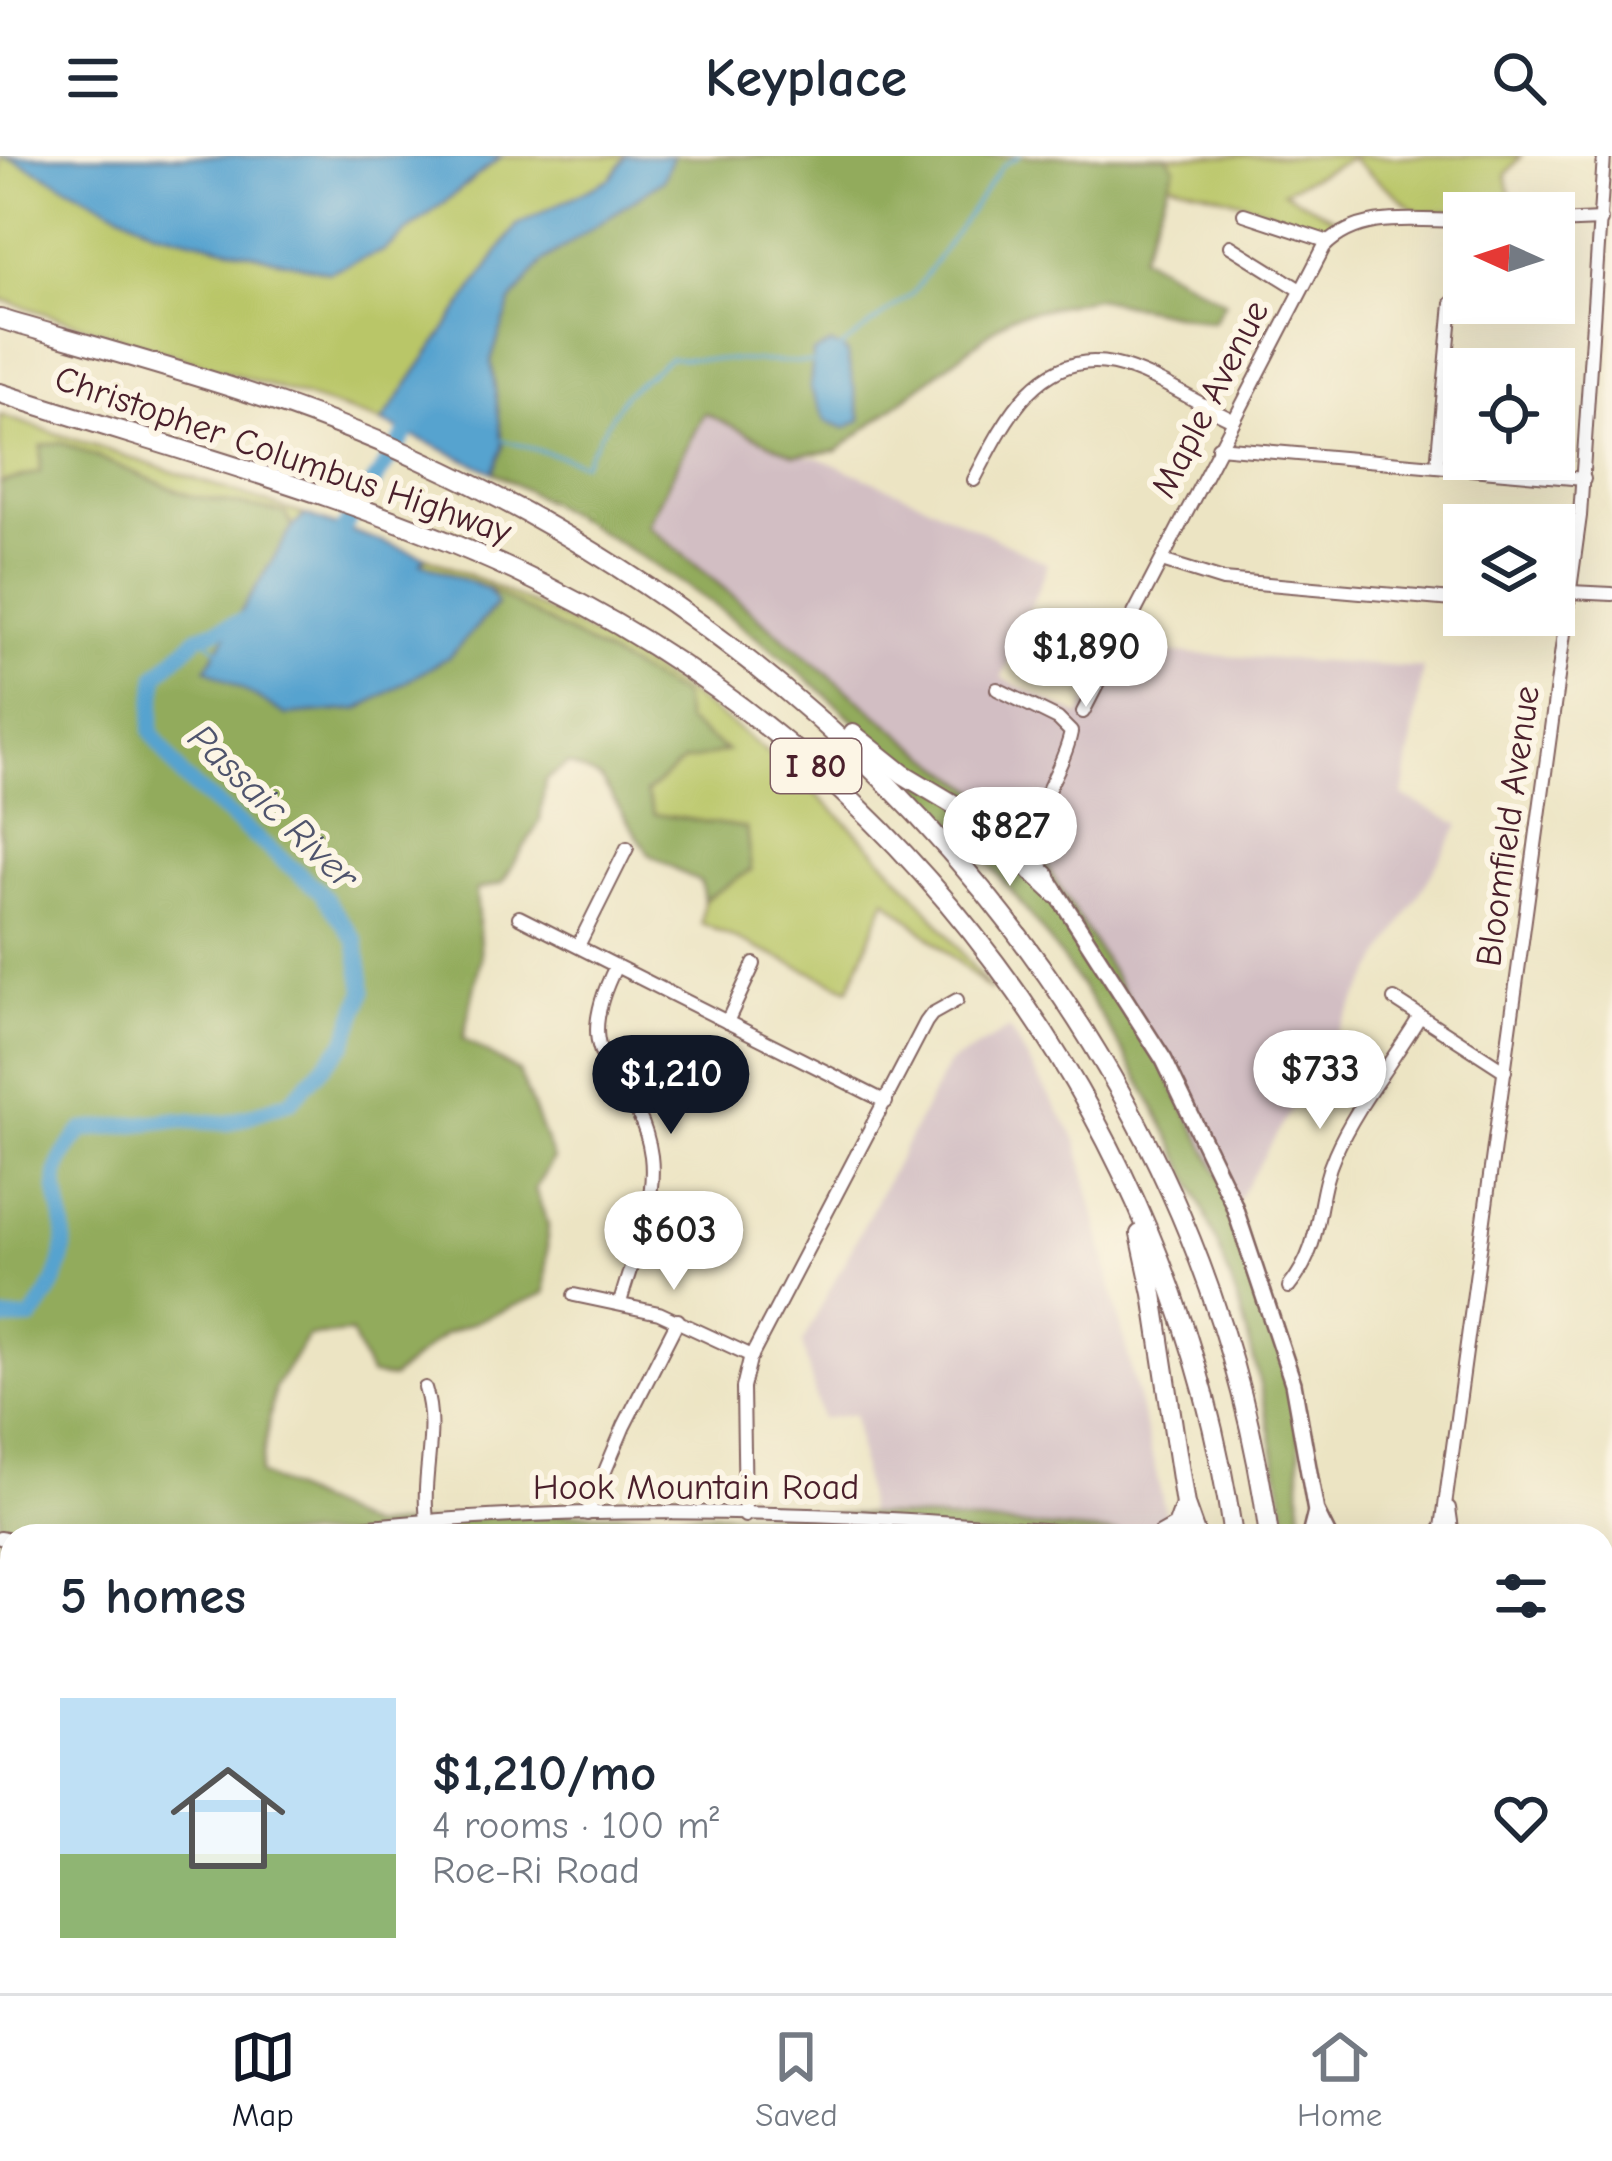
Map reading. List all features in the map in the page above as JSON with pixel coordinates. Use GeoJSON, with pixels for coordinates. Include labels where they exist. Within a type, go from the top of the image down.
{"type":"FeatureCollection","features":[{"type":"Feature","properties":{"kind":"highway","name":"Christopher Columbus Highway"},"geometry":{"type":"LineString","coordinates":[[0,319],[260,396],[358,432],[483,490],[617,567],[723,640],[859,754],[934,831],[1014,927],[1085,1030],[1154,1154],[1202,1270],[1240,1387],[1266,1524]]}},
{"type":"Feature","properties":{"kind":"highway","name":"Christopher Columbus Highway"},"geometry":{"type":"LineString","coordinates":[[0,393],[444,541],[547,586],[653,646],[753,715],[834,782],[920,868],[986,948],[1056,1049],[1107,1139],[1150,1233],[1191,1348],[1231,1524]]}},
{"type":"Feature","properties":{"kind":"highway"},"geometry":{"type":"LineString","coordinates":[[723,640],[811,701],[902,774],[1012,842],[1046,876]]}},
{"type":"Feature","properties":{"kind":"highway"},"geometry":{"type":"LineString","coordinates":[[1107,1139],[1150,1272],[1192,1524]]}},
{"type":"Feature","properties":{"kind":"highway"},"geometry":{"type":"LineString","coordinates":[[1178,1524],[1185,1504]]}},
{"type":"Feature","properties":{"kind":"main road"},"geometry":{"type":"LineString","coordinates":[[1046,876],[1164,1060],[1232,1203],[1293,1383],[1322,1524]]}},
{"type":"Feature","properties":{"kind":"main road"},"geometry":{"type":"LineString","coordinates":[[1313,1524],[1316,1512]]}},
{"type":"Feature","properties":{"kind":"street","name":"Bloomfield Avenue"},"geometry":{"type":"LineString","coordinates":[[1575,552],[1605,255],[1601,220],[1604,156]]}},
{"type":"Feature","properties":{"kind":"street"},"geometry":{"type":"LineString","coordinates":[[1244,214],[1328,242],[1373,221],[1443,221]]}},
{"type":"Feature","properties":{"kind":"street"},"geometry":{"type":"LineString","coordinates":[[1575,221],[1601,220]]}},
{"type":"Feature","properties":{"kind":"street","name":"Maple Avenue"},"geometry":{"type":"LineString","coordinates":[[1083,712],[1299,289],[1328,242]]}},
{"type":"Feature","properties":{"kind":"street"},"geometry":{"type":"LineString","coordinates":[[1230,246],[1299,289]]}},
{"type":"Feature","properties":{"kind":"street"},"geometry":{"type":"LineString","coordinates":[[1437,466],[1450,324]]}},
{"type":"Feature","properties":{"kind":"street"},"geometry":{"type":"LineString","coordinates":[[974,480],[1019,401],[1048,376],[1071,366],[1115,364],[1233,420]]}},
{"type":"Feature","properties":{"kind":"street"},"geometry":{"type":"LineString","coordinates":[[1219,447],[1584,479]]}},
{"type":"Feature","properties":{"kind":"street"},"geometry":{"type":"LineString","coordinates":[[1162,561],[1223,580],[1443,599]]}},
{"type":"Feature","properties":{"kind":"street"},"geometry":{"type":"LineString","coordinates":[[1575,592],[1612,594]]}},
{"type":"Feature","properties":{"kind":"street","name":"Bloomfield Avenue"},"geometry":{"type":"LineString","coordinates":[[1445,1524],[1558,636]]}},
{"type":"Feature","properties":{"kind":"street"},"geometry":{"type":"LineString","coordinates":[[997,689],[1069,727],[1068,744],[1012,842],[1014,860],[1070,913]]}},
{"type":"Feature","properties":{"kind":"street"},"geometry":{"type":"LineString","coordinates":[[1046,876],[1034,829],[1048,782]]}},
{"type":"Feature","properties":{"kind":"street"},"geometry":{"type":"LineString","coordinates":[[578,946],[627,848]]}},
{"type":"Feature","properties":{"kind":"street"},"geometry":{"type":"LineString","coordinates":[[519,917],[886,1102]]}},
{"type":"Feature","properties":{"kind":"street"},"geometry":{"type":"LineString","coordinates":[[727,1022],[754,964]]}},
{"type":"Feature","properties":{"kind":"street"},"geometry":{"type":"LineString","coordinates":[[616,966],[597,1011],[595,1036],[602,1060],[644,1131],[652,1168],[620,1303]]}},
{"type":"Feature","properties":{"kind":"street"},"geometry":{"type":"LineString","coordinates":[[1394,999],[1505,1071]]}},
{"type":"Feature","properties":{"kind":"street"},"geometry":{"type":"LineString","coordinates":[[745,1516],[742,1388],[752,1356],[926,1022],[958,1000]]}},
{"type":"Feature","properties":{"kind":"street"},"geometry":{"type":"LineString","coordinates":[[1289,1287],[1306,1266],[1315,1244],[1334,1155],[1420,1016]]}},
{"type":"Feature","properties":{"kind":"street"},"geometry":{"type":"LineString","coordinates":[[574,1295],[678,1320],[752,1356]]}},
{"type":"Feature","properties":{"kind":"street"},"geometry":{"type":"LineString","coordinates":[[587,1514],[624,1426],[678,1320]]}},
{"type":"Feature","properties":{"kind":"street"},"geometry":{"type":"LineString","coordinates":[[425,1388],[431,1429],[424,1482],[427,1519]]}},
{"type":"Feature","properties":{"kind":"street","name":"Hook Mountain Road"},"geometry":{"type":"LineString","coordinates":[[386,1524],[587,1514],[982,1524]]}},
{"type":"Feature","properties":{"kind":"shaded area"},"geometry":{"type":"Polygon","coordinates":[[[704,413],[795,455],[819,458],[918,500],[1048,564],[1002,678],[1080,716],[1113,649],[1423,668],[1403,796],[1460,825],[1235,1205],[1045,864],[992,802],[913,744],[647,525],[704,413]]]}},
{"type":"Feature","properties":{"kind":"shaded area"},"geometry":{"type":"Polygon","coordinates":[[[1009,1029],[1077,1141],[1168,1524],[1006,1524],[868,1514],[854,1414],[821,1419],[802,1343],[948,1064],[1009,1029]]]}},
{"type":"Feature","properties":{"kind":"green space"},"geometry":{"type":"Polygon","coordinates":[[[0,156],[383,251],[502,156],[626,156],[611,178],[517,225],[382,422],[0,299],[0,156]]]}},
{"type":"Feature","properties":{"kind":"green space"},"geometry":{"type":"Polygon","coordinates":[[[673,156],[1167,156],[1175,167],[1141,256],[1225,302],[1213,322],[1095,298],[1011,316],[837,451],[795,455],[704,413],[647,525],[913,744],[992,802],[1045,864],[1126,995],[1235,1205],[1299,1409],[1301,1524],[1287,1524],[1251,1349],[1208,1220],[1161,1120],[1105,1022],[1040,929],[969,840],[811,682],[670,575],[493,472],[503,447],[491,360],[510,302],[542,262],[663,180],[673,156]]]}},
{"type":"Feature","properties":{"kind":"green space"},"geometry":{"type":"Polygon","coordinates":[[[1034,156],[1521,156],[1506,175],[1510,192],[1443,192],[1443,212],[1419,213],[1351,159],[1283,191],[1343,223],[1327,234],[1256,206],[1146,177],[1034,156]]]}},
{"type":"Feature","properties":{"kind":"green space"},"geometry":{"type":"Polygon","coordinates":[[[0,415],[305,515],[293,527],[285,513],[188,495],[60,442],[41,472],[0,483],[0,415]]]}},
{"type":"Feature","properties":{"kind":"green space"},"geometry":{"type":"Polygon","coordinates":[[[60,442],[188,495],[285,513],[293,527],[207,668],[286,714],[359,709],[449,656],[497,605],[489,589],[682,696],[686,722],[727,751],[682,762],[646,793],[654,814],[746,828],[751,870],[704,900],[701,883],[649,854],[600,778],[568,764],[545,780],[540,821],[502,883],[476,890],[481,958],[463,1039],[519,1072],[553,1159],[535,1189],[548,1225],[545,1293],[443,1335],[392,1378],[370,1375],[351,1333],[308,1336],[275,1387],[260,1474],[362,1524],[0,1524],[0,483],[40,472],[41,446],[60,442]]]}},
{"type":"Feature","properties":{"kind":"green space"},"geometry":{"type":"Polygon","coordinates":[[[426,557],[563,619],[689,694],[748,737],[860,835],[922,903],[991,991],[886,899],[849,989],[701,923],[704,900],[751,870],[654,815],[646,793],[682,762],[726,750],[489,589],[420,562],[426,557]]]}},
{"type":"Feature","properties":{"kind":"green space"},"geometry":{"type":"Polygon","coordinates":[[[509,1514],[868,1514],[999,1524],[410,1524],[509,1514]]]}},
{"type":"Feature","properties":{"kind":"water"},"geometry":{"type":"Polygon","coordinates":[[[0,156],[502,156],[383,251],[328,272],[155,230],[0,156]]]}},
{"type":"Feature","properties":{"kind":"water"},"geometry":{"type":"Polygon","coordinates":[[[626,156],[673,156],[663,180],[542,262],[511,302],[491,360],[503,447],[493,472],[382,422],[517,225],[611,178],[626,156]]]}},
{"type":"Feature","properties":{"kind":"water"},"geometry":{"type":"Polygon","coordinates":[[[832,344],[846,351],[861,420],[845,428],[826,421],[810,388],[813,353],[832,344]]]}},
{"type":"Feature","properties":{"kind":"water"},"geometry":{"type":"Polygon","coordinates":[[[305,515],[426,557],[421,563],[488,589],[497,604],[450,656],[359,709],[286,715],[206,668],[305,515]]]}},
{"type":"Feature","properties":{"kind":"waterway"},"geometry":{"type":"LineString","coordinates":[[839,349],[913,293],[1003,165],[1020,156]]}},
{"type":"Feature","properties":{"kind":"waterway"},"geometry":{"type":"LineString","coordinates":[[502,440],[583,463],[625,394],[669,358],[816,363]]}},
{"type":"Feature","properties":{"kind":"waterway","name":"Passaic River"},"geometry":{"type":"LineString","coordinates":[[334,543],[419,414]]}},
{"type":"Feature","properties":{"kind":"waterway","name":"Passaic River"},"geometry":{"type":"LineString","coordinates":[[0,1320],[31,1319],[56,1277],[64,1249],[57,1177],[68,1148],[83,1130],[172,1120],[228,1123],[291,1101],[345,1043],[364,991],[356,941],[321,892],[183,777],[151,731],[157,675],[199,636],[250,618]]}},
{"type":"Feature","properties":{"kind":"waterway"},"geometry":{"type":"LineString","coordinates":[[199,636],[219,650]]}}]}
